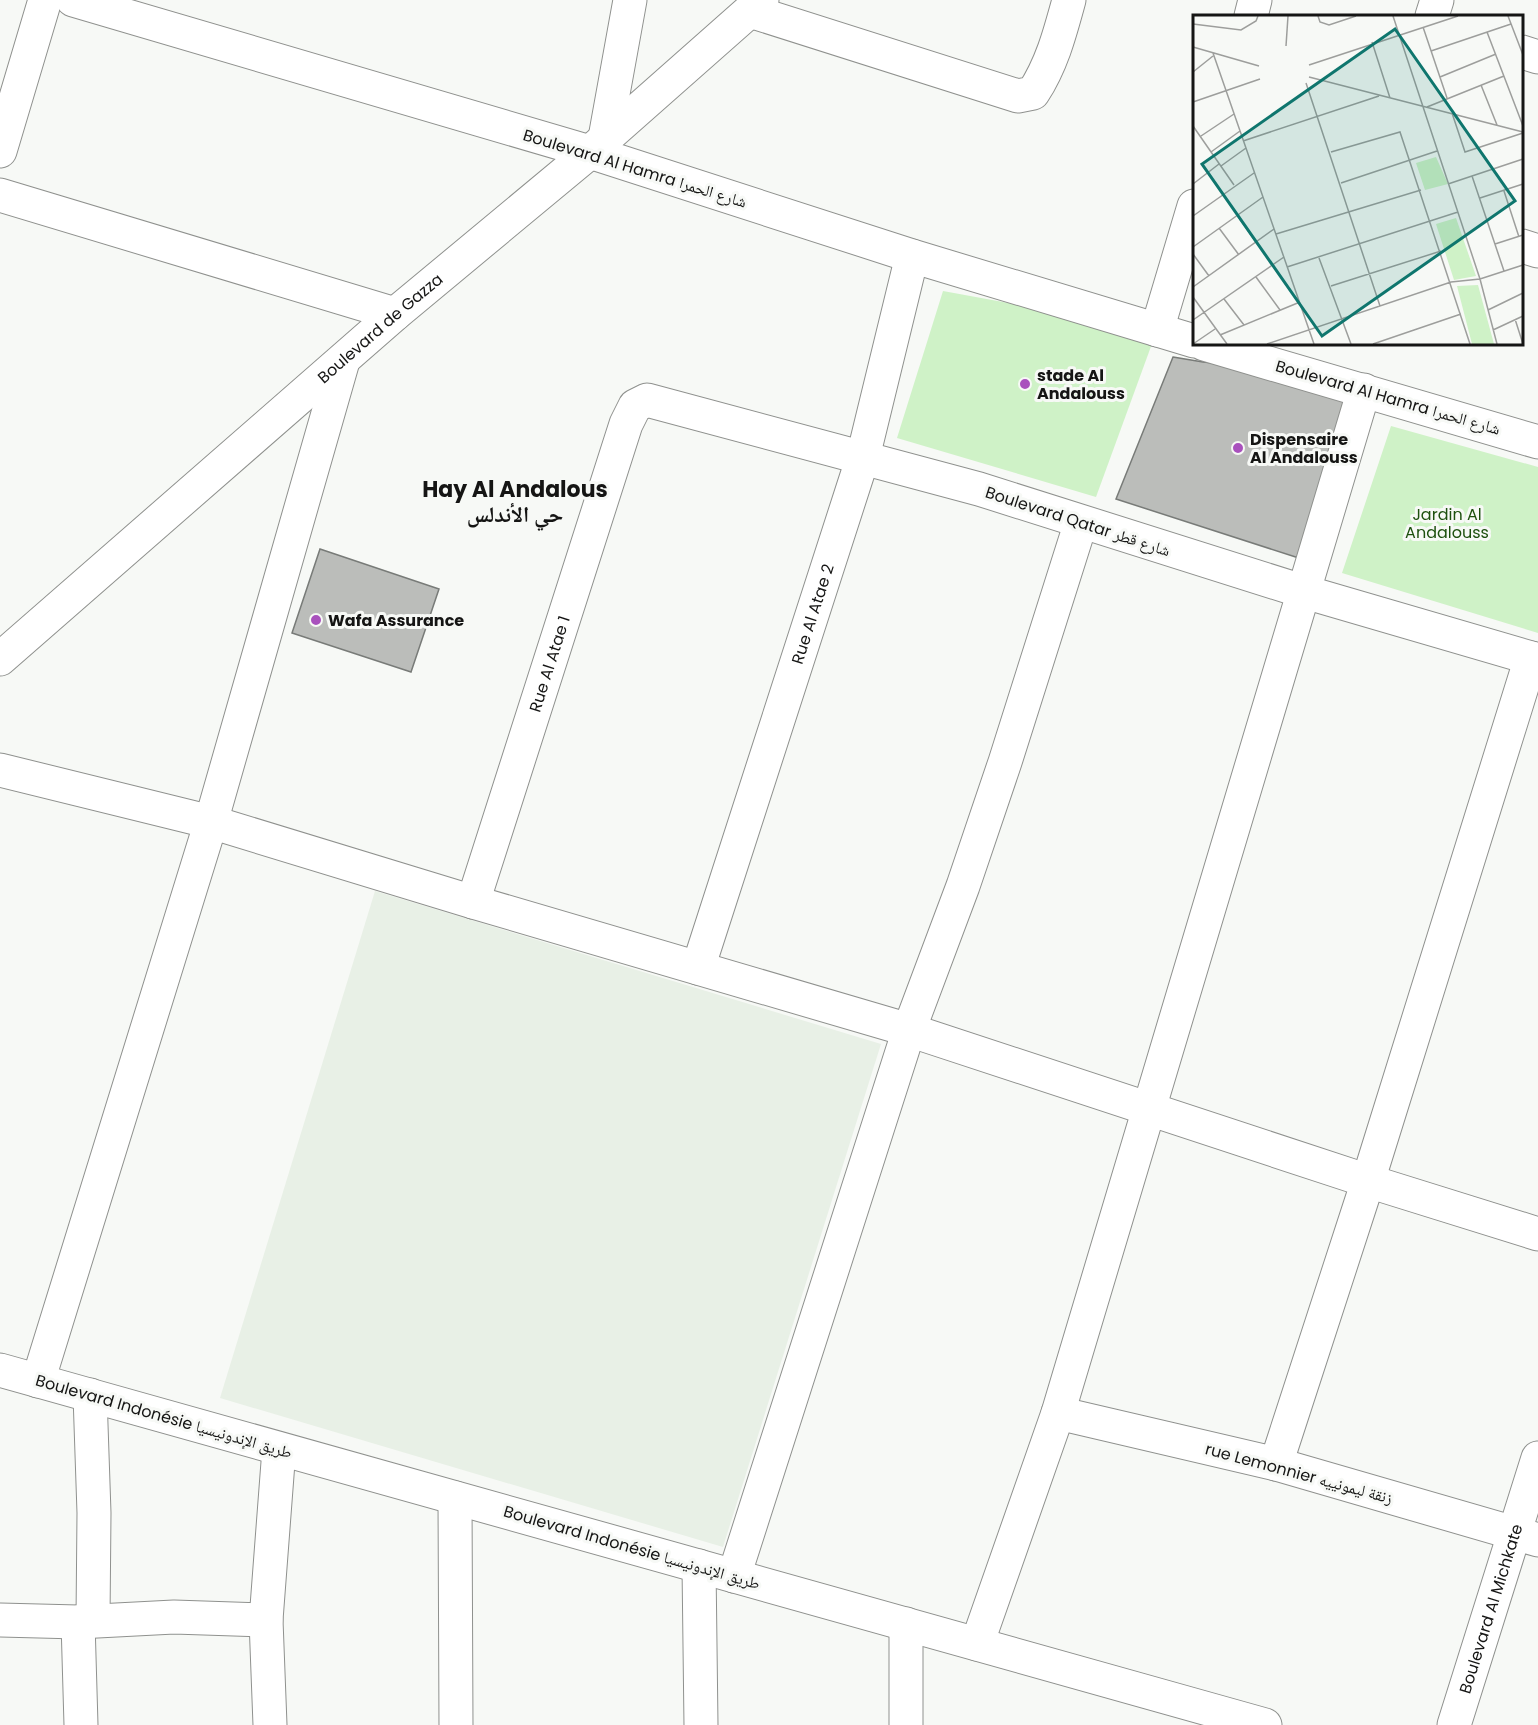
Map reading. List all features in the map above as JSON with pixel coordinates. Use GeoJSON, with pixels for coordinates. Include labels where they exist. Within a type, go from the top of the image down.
{"type":"FeatureCollection","features":[{"type":"Feature","properties":{"kind":"street"},"geometry":{"type":"LineString","coordinates":[[0,151],[45,0]]}},
{"type":"Feature","properties":{"kind":"street","name":"Boulevard Al Hamra شارع الحمرا"},"geometry":{"type":"LineString","coordinates":[[73,0],[598,145],[912,256],[1193,341]]}},
{"type":"Feature","properties":{"kind":"street"},"geometry":{"type":"LineString","coordinates":[[598,145],[630,0]]}},
{"type":"Feature","properties":{"kind":"street"},"geometry":{"type":"LineString","coordinates":[[756,5],[1018,96],[1033,93],[1044,76],[1056,48],[1069,0]]}},
{"type":"Feature","properties":{"kind":"street"},"geometry":{"type":"LineString","coordinates":[[1251,15],[1255,0]]}},
{"type":"Feature","properties":{"kind":"street"},"geometry":{"type":"LineString","coordinates":[[1432,15],[1437,0]]}},
{"type":"Feature","properties":{"kind":"street","name":"Boulevard de Gazza"},"geometry":{"type":"LineString","coordinates":[[0,659],[395,315],[598,145],[756,5]]}},
{"type":"Feature","properties":{"kind":"street"},"geometry":{"type":"LineString","coordinates":[[1523,53],[1538,57]]}},
{"type":"Feature","properties":{"kind":"street"},"geometry":{"type":"LineString","coordinates":[[0,195],[395,315]]}},
{"type":"Feature","properties":{"kind":"street"},"geometry":{"type":"LineString","coordinates":[[1157,330],[1193,209]]}},
{"type":"Feature","properties":{"kind":"street"},"geometry":{"type":"LineString","coordinates":[[1523,247],[1538,251]]}},
{"type":"Feature","properties":{"kind":"street","name":"Rue Al Atae 2"},"geometry":{"type":"LineString","coordinates":[[698,968],[862,457],[912,256]]}},
{"type":"Feature","properties":{"kind":"street","name":"Boulevard Al Hamra شارع الحمرا"},"geometry":{"type":"LineString","coordinates":[[1207,345],[1538,442]]}},
{"type":"Feature","properties":{"kind":"street"},"geometry":{"type":"LineString","coordinates":[[38,1381],[211,822],[343,361]]}},
{"type":"Feature","properties":{"kind":"street"},"geometry":{"type":"LineString","coordinates":[[977,1644],[1058,1413],[1364,390]]}},
{"type":"Feature","properties":{"kind":"street","name":"Boulevard Qatar شارع قطر"},"geometry":{"type":"LineString","coordinates":[[626,424],[635,406],[647,400],[979,489],[1305,592],[1534,659]]}},
{"type":"Feature","properties":{"kind":"street","name":"Rue Al Atae 1"},"geometry":{"type":"LineString","coordinates":[[473,902],[626,424]]}},
{"type":"Feature","properties":{"kind":"street"},"geometry":{"type":"LineString","coordinates":[[734,1576],[909,1030],[1002,773],[1081,522]]}},
{"type":"Feature","properties":{"kind":"street"},"geometry":{"type":"LineString","coordinates":[[1276,1464],[1534,659]]}},
{"type":"Feature","properties":{"kind":"street"},"geometry":{"type":"LineString","coordinates":[[0,770],[211,822],[473,902],[909,1030],[1368,1181],[1538,1234]]}},
{"type":"Feature","properties":{"kind":"street","name":"Boulevard Indonésie طريق الإندونيسيا"},"geometry":{"type":"LineString","coordinates":[[0,1370],[1251,1723]]}},
{"type":"Feature","properties":{"kind":"street"},"geometry":{"type":"LineString","coordinates":[[81,1725],[94,1513],[90,1395]]}},
{"type":"Feature","properties":{"kind":"street","name":"rue Lemonnier زنقة ليمونييه"},"geometry":{"type":"LineString","coordinates":[[1058,1413],[1276,1464],[1526,1537]]}},
{"type":"Feature","properties":{"kind":"street"},"geometry":{"type":"LineString","coordinates":[[270,1725],[266,1620],[279,1449]]}},
{"type":"Feature","properties":{"kind":"street","name":"Boulevard Al Michkate"},"geometry":{"type":"LineString","coordinates":[[1455,1725],[1526,1537],[1538,1458]]}},
{"type":"Feature","properties":{"kind":"street"},"geometry":{"type":"LineString","coordinates":[[455,1498],[456,1725]]}},
{"type":"Feature","properties":{"kind":"street"},"geometry":{"type":"LineString","coordinates":[[699,1566],[701,1725]]}},
{"type":"Feature","properties":{"kind":"street"},"geometry":{"type":"LineString","coordinates":[[0,1620],[86,1621],[174,1617],[266,1620]]}},
{"type":"Feature","properties":{"kind":"street"},"geometry":{"type":"LineString","coordinates":[[906,1624],[906,1725]]}},
{"type":"Feature","properties":{"kind":"shaded area"},"geometry":{"type":"Polygon","coordinates":[[[375,891],[881,1044],[723,1547],[220,1398],[375,891]]]}},
{"type":"Feature","properties":{"kind":"green space","name":"stade Al Andalouss"},"geometry":{"type":"Polygon","coordinates":[[[943,291],[1157,330],[1096,497],[897,438],[943,291]]]}},
{"type":"Feature","properties":{"kind":"green space","name":"Jardin Al Andalouss"},"geometry":{"type":"Polygon","coordinates":[[[1391,426],[1538,467],[1538,633],[1342,573],[1391,426]]]}},
{"type":"Feature","properties":{"kind":"building","name":"Dispensaire Al Andalouss"},"geometry":{"type":"Polygon","coordinates":[[[1173,357],[1246,366],[1355,396],[1305,560],[1116,499],[1173,357]]]}},
{"type":"Feature","properties":{"kind":"building"},"geometry":{"type":"Polygon","coordinates":[[[320,549],[439,589],[411,672],[292,633],[320,549]]]}},
{"type":"Feature","properties":{"kind":"place","name":"stade Al Andalouss"},"geometry":{"type":"Point","coordinates":[1025,384]}},
{"type":"Feature","properties":{"kind":"place","name":"Dispensaire Al Andalouss"},"geometry":{"type":"Point","coordinates":[1238,448]}},
{"type":"Feature","properties":{"kind":"place","name":"Wafa Assurance"},"geometry":{"type":"Point","coordinates":[316,620]}},
{"type":"Feature","properties":{"kind":"district","name":"Hay Al Andalous حي الأندلس"},"geometry":{"type":"Point","coordinates":[515,502]}}]}
